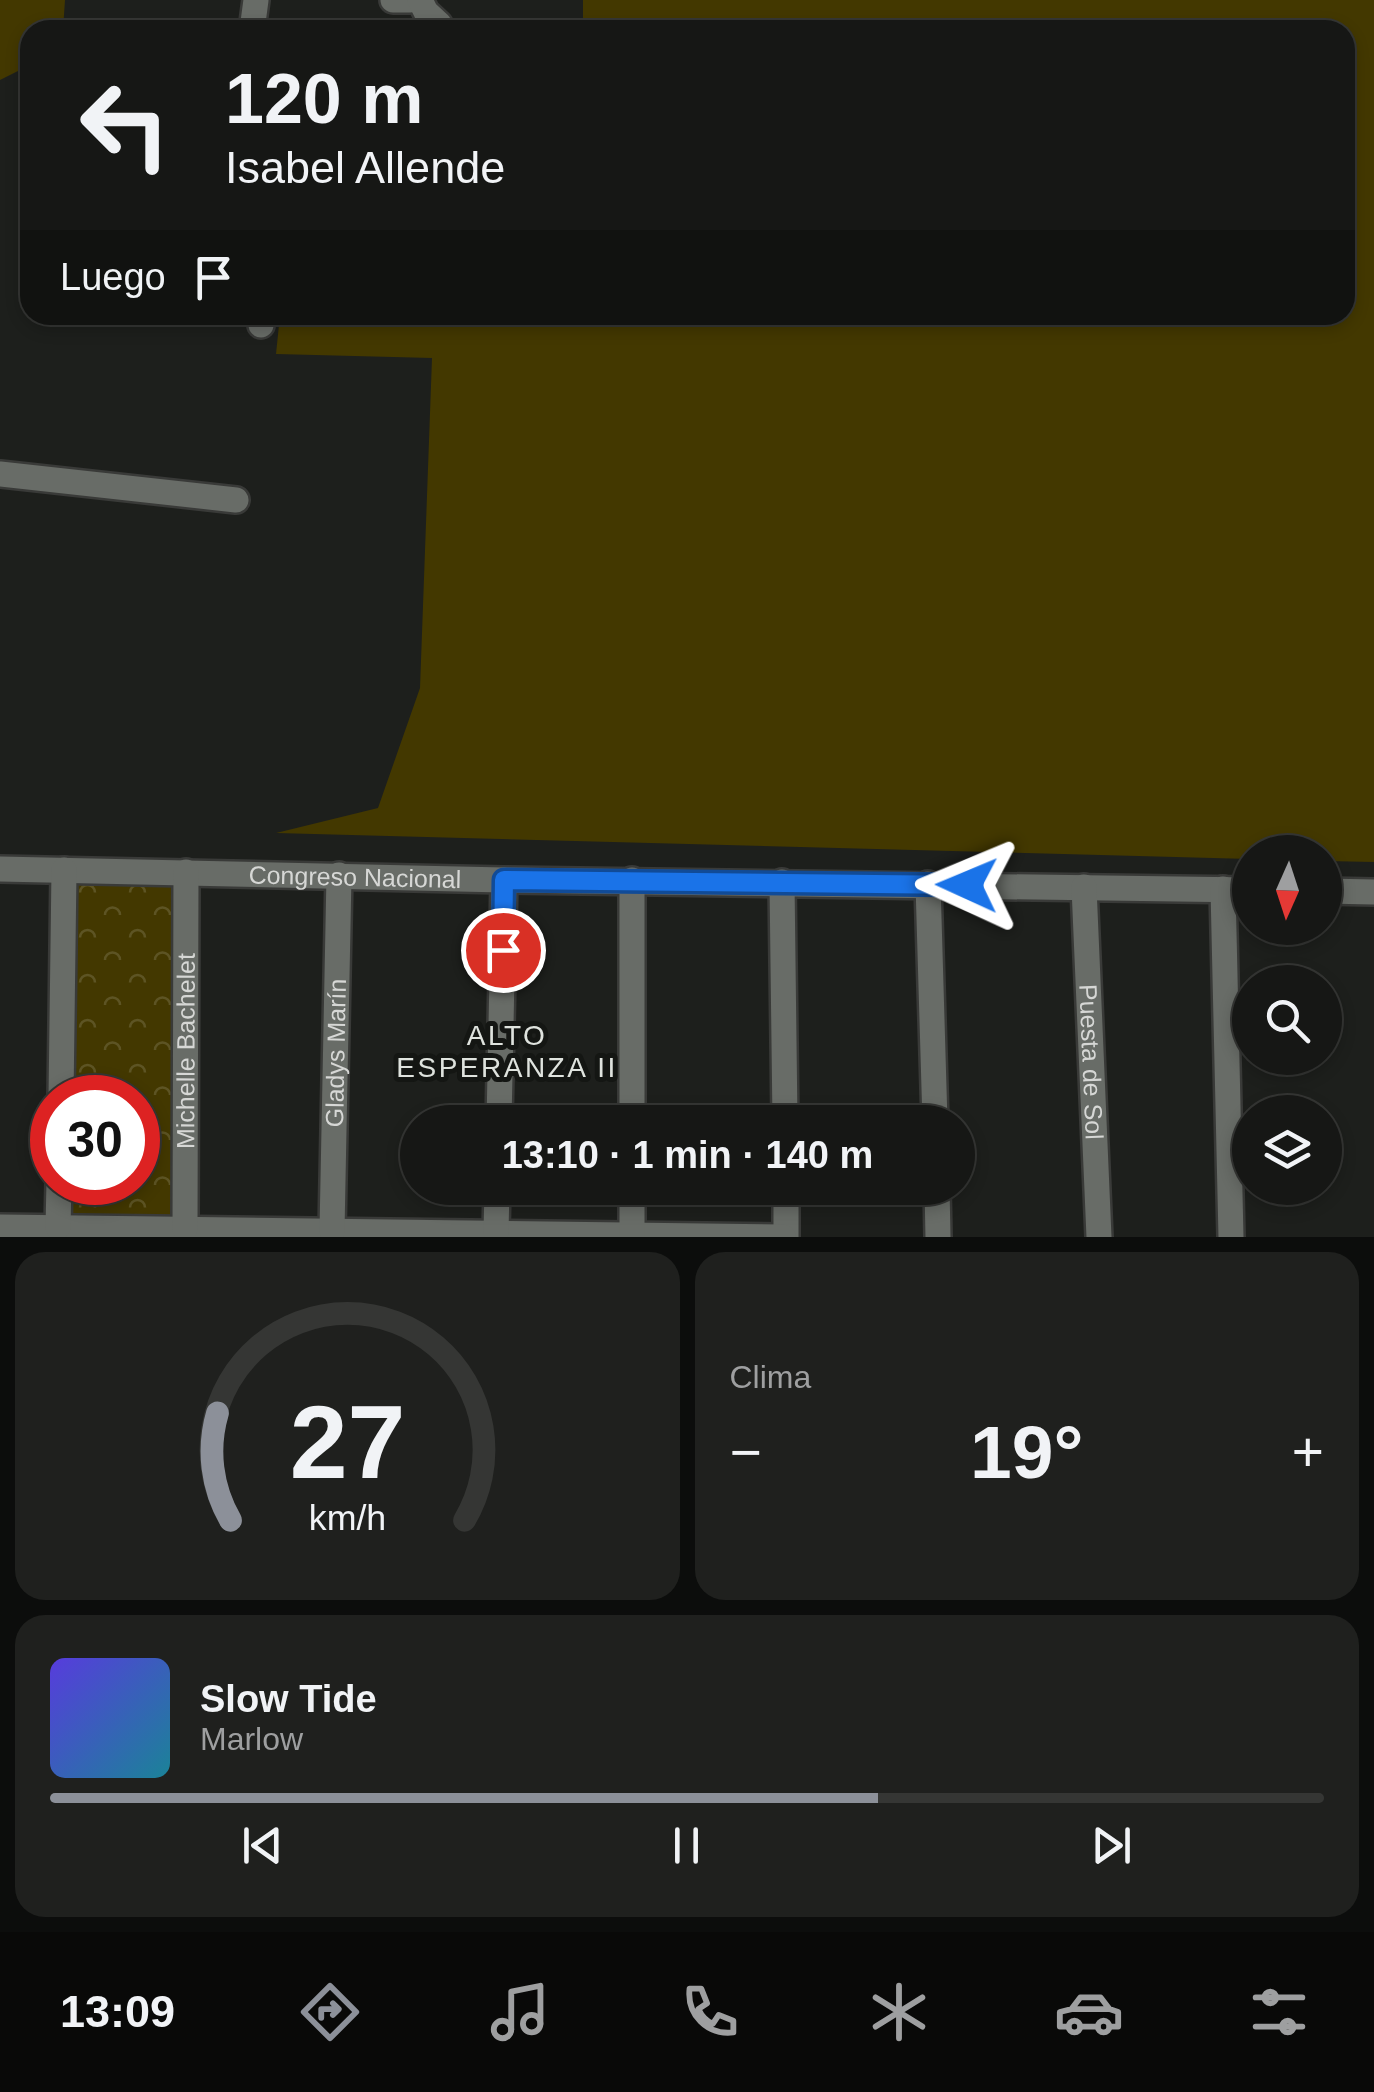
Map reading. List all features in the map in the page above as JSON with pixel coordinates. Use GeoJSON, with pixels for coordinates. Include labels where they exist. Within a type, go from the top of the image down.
{"type":"FeatureCollection","features":[{"type":"Feature","properties":{"kind":"street"},"geometry":{"type":"LineString","coordinates":[[393,0],[410,0]]}},
{"type":"Feature","properties":{"kind":"street"},"geometry":{"type":"LineString","coordinates":[[420,0],[435,20]]}},
{"type":"Feature","properties":{"kind":"street"},"geometry":{"type":"LineString","coordinates":[[0,474],[236,500]]}},
{"type":"Feature","properties":{"kind":"street","name":"Congreso Nacional"},"geometry":{"type":"LineString","coordinates":[[0,869],[1232,890]]}},
{"type":"Feature","properties":{"kind":"street"},"geometry":{"type":"LineString","coordinates":[[60,1075],[64,870]]}},
{"type":"Feature","properties":{"kind":"street","name":"Michelle Bachelet"},"geometry":{"type":"LineString","coordinates":[[186,872],[186,1230]]}},
{"type":"Feature","properties":{"kind":"street","name":"Gladys Marín"},"geometry":{"type":"LineString","coordinates":[[332,1231],[339,876]]}},
{"type":"Feature","properties":{"kind":"street"},"geometry":{"type":"LineString","coordinates":[[499,1105],[504,880]]}},
{"type":"Feature","properties":{"kind":"street"},"geometry":{"type":"LineString","coordinates":[[632,880],[632,1105]]}},
{"type":"Feature","properties":{"kind":"street"},"geometry":{"type":"LineString","coordinates":[[782,882],[785,1105]]}},
{"type":"Feature","properties":{"kind":"street"},"geometry":{"type":"LineString","coordinates":[[928,884],[934,1105]]}},
{"type":"Feature","properties":{"kind":"street","name":"Puesta de Sol"},"geometry":{"type":"LineString","coordinates":[[1084,887],[1099,1237]]}},
{"type":"Feature","properties":{"kind":"street"},"geometry":{"type":"LineString","coordinates":[[1223,890],[1231,1237]]}},
{"type":"Feature","properties":{"kind":"street"},"geometry":{"type":"LineString","coordinates":[[1342,891],[1374,892]]}},
{"type":"Feature","properties":{"kind":"street"},"geometry":{"type":"LineString","coordinates":[[58,1205],[58,1228]]}},
{"type":"Feature","properties":{"kind":"street"},"geometry":{"type":"LineString","coordinates":[[496,1232],[497,1205]]}},
{"type":"Feature","properties":{"kind":"street"},"geometry":{"type":"LineString","coordinates":[[632,1205],[632,1234]]}},
{"type":"Feature","properties":{"kind":"street"},"geometry":{"type":"LineString","coordinates":[[0,1226],[785,1237],[786,1205]]}},
{"type":"Feature","properties":{"kind":"street"},"geometry":{"type":"LineString","coordinates":[[937,1205],[938,1237]]}},
{"type":"Feature","properties":{"kind":"green space"},"geometry":{"type":"Polygon","coordinates":[[[0,0],[65,0],[64,20],[20,20],[20,70],[0,80],[0,0]]]}},
{"type":"Feature","properties":{"kind":"green space"},"geometry":{"type":"Polygon","coordinates":[[[583,0],[1374,0],[1374,862],[1342,861],[1342,835],[1232,835],[1232,859],[276,833],[378,808],[420,688],[432,358],[276,354],[279,325],[1355,325],[1355,20],[583,20],[583,0]]]}},
{"type":"Feature","properties":{"kind":"green space"},"geometry":{"type":"Polygon","coordinates":[[[75,880],[177,881],[179,1220],[68,1218],[68,1205],[160,1205],[160,1075],[71,1075],[75,880]]]}},
{"type":"Feature","properties":{"kind":"district","name":"ALTO ESPERANZA II"},"geometry":{"type":"Point","coordinates":[507,1051]}},
{"type":"Feature","properties":{"kind":"route"},"geometry":{"type":"LineString","coordinates":[[503,950],[504,880],[967,885]]}}]}
